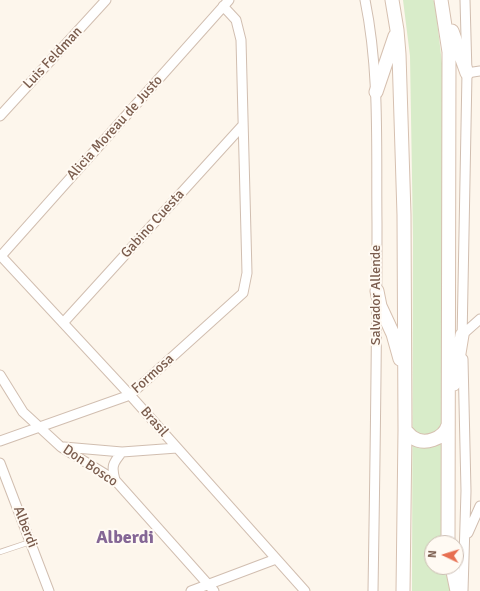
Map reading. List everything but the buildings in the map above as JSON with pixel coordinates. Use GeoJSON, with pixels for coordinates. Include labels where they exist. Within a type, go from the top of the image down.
{"type":"FeatureCollection","features":[{"type":"Feature","properties":{"kind":"main road","name":"Salvador Allende"},"geometry":{"type":"LineString","coordinates":[[392,0],[397,30],[404,215],[405,430],[403,591]]}},
{"type":"Feature","properties":{"kind":"main road"},"geometry":{"type":"LineString","coordinates":[[395,0],[395,15]]}},
{"type":"Feature","properties":{"kind":"main road"},"geometry":{"type":"LineString","coordinates":[[441,2],[467,73]]}},
{"type":"Feature","properties":{"kind":"main road"},"geometry":{"type":"LineString","coordinates":[[441,2],[449,52],[448,535]]}},
{"type":"Feature","properties":{"kind":"main road"},"geometry":{"type":"LineString","coordinates":[[376,92],[397,30]]}},
{"type":"Feature","properties":{"kind":"main road"},"geometry":{"type":"LineString","coordinates":[[377,291],[380,306],[393,334],[404,372]]}},
{"type":"Feature","properties":{"kind":"main road"},"geometry":{"type":"LineString","coordinates":[[405,430],[413,437],[422,441],[433,440],[442,435],[448,427],[462,335]]}},
{"type":"Feature","properties":{"kind":"main road"},"geometry":{"type":"LineString","coordinates":[[454,575],[457,591]]}},
{"type":"Feature","properties":{"kind":"street","name":"Luis Feldman"},"geometry":{"type":"LineString","coordinates":[[0,116],[106,0]]}},
{"type":"Feature","properties":{"kind":"street","name":"Salvador Allende"},"geometry":{"type":"LineString","coordinates":[[365,0],[371,30],[376,92],[377,291],[373,591]]}},
{"type":"Feature","properties":{"kind":"street"},"geometry":{"type":"LineString","coordinates":[[463,591],[466,491],[462,335],[467,73],[466,0]]}},
{"type":"Feature","properties":{"kind":"street"},"geometry":{"type":"LineString","coordinates":[[226,3],[236,20],[241,40],[243,125]]}},
{"type":"Feature","properties":{"kind":"street","name":"Alicia Moreau de Justo"},"geometry":{"type":"LineString","coordinates":[[0,256],[226,3]]}},
{"type":"Feature","properties":{"kind":"street"},"geometry":{"type":"LineString","coordinates":[[467,73],[480,70]]}},
{"type":"Feature","properties":{"kind":"street","name":"Formosa"},"geometry":{"type":"LineString","coordinates":[[0,440],[130,395],[242,293],[247,273],[243,125]]}},
{"type":"Feature","properties":{"kind":"street","name":"Gabino Cuesta"},"geometry":{"type":"LineString","coordinates":[[63,323],[243,125]]}},
{"type":"Feature","properties":{"kind":"street","name":"Brasil"},"geometry":{"type":"LineString","coordinates":[[0,256],[130,395],[305,591]]}},
{"type":"Feature","properties":{"kind":"street"},"geometry":{"type":"LineString","coordinates":[[462,335],[480,319]]}},
{"type":"Feature","properties":{"kind":"street","name":"Don Bosco"},"geometry":{"type":"LineString","coordinates":[[0,374],[24,412],[38,427],[61,447],[115,480],[212,588]]}},
{"type":"Feature","properties":{"kind":"street"},"geometry":{"type":"LineString","coordinates":[[61,447],[122,452],[177,448]]}},
{"type":"Feature","properties":{"kind":"street"},"geometry":{"type":"LineString","coordinates":[[115,480],[112,470],[114,462],[122,452]]}},
{"type":"Feature","properties":{"kind":"street","name":"Alberdi"},"geometry":{"type":"LineString","coordinates":[[0,463],[49,591]]}},
{"type":"Feature","properties":{"kind":"street"},"geometry":{"type":"LineString","coordinates":[[465,538],[480,506],[466,491]]}},
{"type":"Feature","properties":{"kind":"street"},"geometry":{"type":"LineString","coordinates":[[191,591],[212,588],[276,559]]}},
{"type":"Feature","properties":{"kind":"lane"},"geometry":{"type":"LineString","coordinates":[[0,552],[31,542]]}},
{"type":"Feature","properties":{"kind":"green space"},"geometry":{"type":"Polygon","coordinates":[[[403,0],[433,0],[435,3],[443,72],[441,535],[424,535],[424,575],[447,575],[450,591],[412,591],[413,238],[410,56],[403,0]]]}},
{"type":"Feature","properties":{"kind":"district","name":"Alberdi"},"geometry":{"type":"Point","coordinates":[125,538]}}]}
